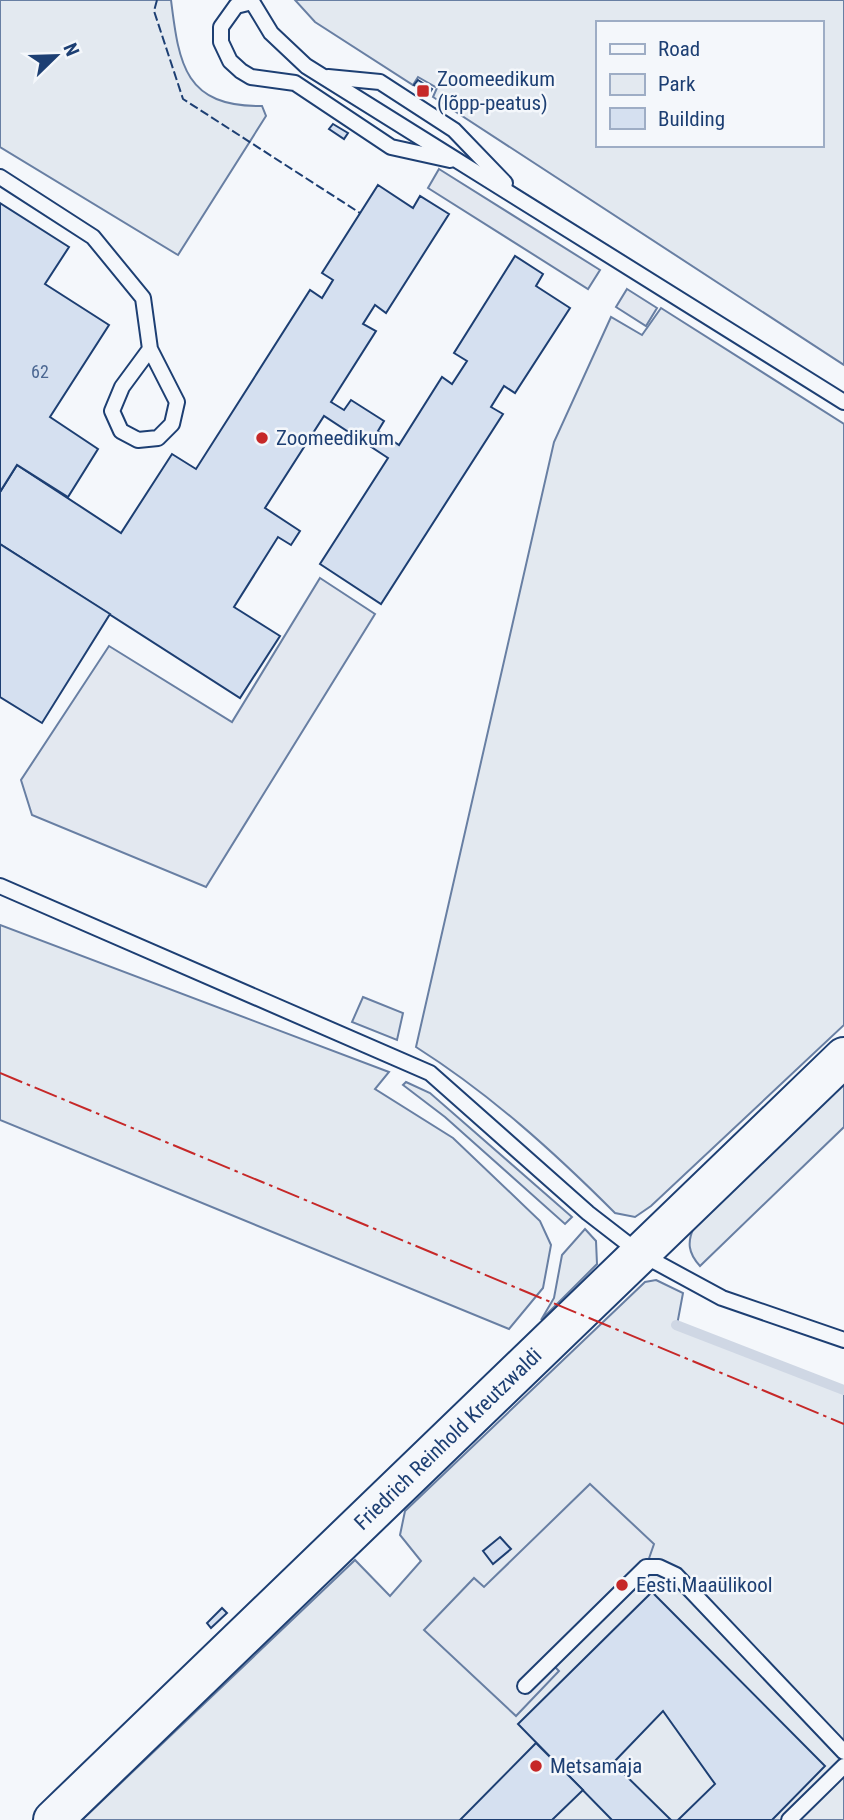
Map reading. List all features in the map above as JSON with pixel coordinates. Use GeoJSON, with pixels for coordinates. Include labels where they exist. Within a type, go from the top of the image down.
{"type":"FeatureCollection","features":[{"type":"Feature","properties":{"kind":"main road","name":"Friedrich Reinhold Kreutzwaldi"},"geometry":{"type":"LineString","coordinates":[[53,1820],[844,1057]]}},
{"type":"Feature","properties":{"kind":"lane"},"geometry":{"type":"LineString","coordinates":[[461,162],[391,147],[295,83],[251,77],[230,61],[221,42],[221,27],[236,6],[252,1],[271,33],[306,66],[326,77],[844,402]]}},
{"type":"Feature","properties":{"kind":"lane"},"geometry":{"type":"LineString","coordinates":[[326,77],[380,82],[454,130],[518,197]]}},
{"type":"Feature","properties":{"kind":"lane"},"geometry":{"type":"LineString","coordinates":[[0,177],[93,237],[143,298],[150,349],[177,402],[172,424],[158,438],[138,440],[121,432],[112,411],[122,387],[150,349]]}},
{"type":"Feature","properties":{"kind":"lane"},"geometry":{"type":"LineString","coordinates":[[0,886],[430,1073],[589,1213],[641,1254],[722,1298],[844,1340]]}},
{"type":"Feature","properties":{"kind":"lane"},"geometry":{"type":"LineString","coordinates":[[524,1686],[646,1567],[659,1567],[676,1575],[844,1752]]}},
{"type":"Feature","properties":{"kind":"lane"},"geometry":{"type":"LineString","coordinates":[[789,1820],[844,1766]]}},
{"type":"Feature","properties":{"kind":"green space"},"geometry":{"type":"Polygon","coordinates":[[[0,0],[171,0],[183,62],[201,90],[216,99],[262,106],[266,116],[178,255],[0,147],[0,0]]]}},
{"type":"Feature","properties":{"kind":"green space"},"geometry":{"type":"Polygon","coordinates":[[[295,0],[844,0],[844,365],[433,97],[437,88],[418,77],[413,85],[315,22],[295,0]]]}},
{"type":"Feature","properties":{"kind":"green space"},"geometry":{"type":"Polygon","coordinates":[[[661,308],[844,424],[844,1025],[651,1206],[635,1217],[615,1213],[520,1124],[470,1084],[416,1047],[554,442],[611,317],[642,335],[661,308]]]}},
{"type":"Feature","properties":{"kind":"green space"},"geometry":{"type":"Polygon","coordinates":[[[0,925],[389,1072],[375,1089],[453,1138],[540,1221],[551,1245],[543,1288],[509,1329],[0,1120],[0,925]]]}},
{"type":"Feature","properties":{"kind":"green space"},"geometry":{"type":"Polygon","coordinates":[[[363,997],[403,1013],[397,1040],[352,1022],[363,997]]]}},
{"type":"Feature","properties":{"kind":"green space"},"geometry":{"type":"Polygon","coordinates":[[[406,1082],[430,1093],[572,1217],[565,1224],[445,1117],[403,1085],[406,1082]]]}},
{"type":"Feature","properties":{"kind":"green space"},"geometry":{"type":"Polygon","coordinates":[[[844,1083],[844,1127],[700,1266],[690,1247],[694,1227],[844,1083]]]}},
{"type":"Feature","properties":{"kind":"green space"},"geometry":{"type":"Polygon","coordinates":[[[585,1229],[596,1241],[597,1264],[541,1320],[554,1298],[562,1255],[585,1229]]]}},
{"type":"Feature","properties":{"kind":"green space","name":"Eesti Maaülikool"},"geometry":{"type":"Polygon","coordinates":[[[656,1280],[683,1293],[677,1325],[844,1390],[844,1820],[82,1820],[355,1560],[390,1596],[421,1561],[400,1535],[405,1511],[645,1282],[656,1280]]]}},
{"type":"Feature","properties":{"kind":"shaded area"},"geometry":{"type":"Polygon","coordinates":[[[439,169],[600,270],[588,289],[428,188],[439,169]]]}},
{"type":"Feature","properties":{"kind":"shaded area"},"geometry":{"type":"Polygon","coordinates":[[[627,289],[657,308],[646,326],[616,307],[627,289]]]}},
{"type":"Feature","properties":{"kind":"shaded area"},"geometry":{"type":"Polygon","coordinates":[[[320,578],[375,614],[206,887],[32,815],[21,780],[109,646],[232,722],[320,578]]]}},
{"type":"Feature","properties":{"kind":"shaded area"},"geometry":{"type":"Polygon","coordinates":[[[590,1484],[654,1544],[646,1567],[549,1661],[559,1671],[516,1716],[424,1630],[474,1578],[484,1587],[590,1484]]]}},
{"type":"Feature","properties":{"kind":"building"},"geometry":{"type":"Polygon","coordinates":[[[418,80],[432,89],[429,94],[414,85],[418,80]]]}},
{"type":"Feature","properties":{"kind":"building"},"geometry":{"type":"Polygon","coordinates":[[[333,124],[348,133],[344,139],[329,129],[333,124]]]}},
{"type":"Feature","properties":{"kind":"building","name":"Zoomeedikum"},"geometry":{"type":"Polygon","coordinates":[[[378,185],[413,208],[420,196],[449,214],[386,313],[375,305],[363,324],[376,331],[331,402],[344,410],[351,400],[384,421],[378,431],[399,445],[442,377],[452,384],[467,361],[454,353],[515,256],[543,274],[536,286],[570,308],[515,393],[504,386],[491,407],[503,414],[381,604],[320,564],[388,458],[324,416],[265,508],[300,531],[291,545],[278,537],[234,607],[280,636],[240,698],[0,544],[0,492],[17,465],[121,533],[172,454],[196,469],[310,290],[322,298],[333,280],[322,273],[378,185]]]}},
{"type":"Feature","properties":{"kind":"building"},"geometry":{"type":"Polygon","coordinates":[[[0,203],[69,247],[45,284],[109,325],[50,417],[98,449],[68,497],[17,465],[0,492],[0,203]]]}},
{"type":"Feature","properties":{"kind":"building"},"geometry":{"type":"Polygon","coordinates":[[[0,544],[110,614],[42,723],[0,697],[0,544]]]}},
{"type":"Feature","properties":{"kind":"building"},"geometry":{"type":"Polygon","coordinates":[[[500,1537],[511,1549],[493,1564],[483,1551],[500,1537]]]}},
{"type":"Feature","properties":{"kind":"building"},"geometry":{"type":"Polygon","coordinates":[[[652,1592],[825,1766],[772,1820],[678,1820],[715,1784],[663,1711],[613,1763],[671,1820],[612,1820],[518,1724],[652,1592]]]}},
{"type":"Feature","properties":{"kind":"building"},"geometry":{"type":"Polygon","coordinates":[[[222,1608],[227,1613],[211,1628],[207,1623],[222,1608]]]}},
{"type":"Feature","properties":{"kind":"building","name":"Metsamaja"},"geometry":{"type":"Polygon","coordinates":[[[536,1743],[583,1790],[552,1820],[460,1820],[536,1743]]]}},
{"type":"Feature","properties":{"kind":"waterway"},"geometry":{"type":"LineString","coordinates":[[676,1325],[844,1390]]}},
{"type":"Feature","properties":{"kind":"fence"},"geometry":{"type":"LineString","coordinates":[[157,0],[154,11],[183,99],[360,213]]}},
{"type":"Feature","properties":{"kind":"power"},"geometry":{"type":"LineString","coordinates":[[0,1073],[844,1424]]}},
{"type":"Feature","properties":{"kind":"place","name":"Zoomeedikum (lõpp-peatus)"},"geometry":{"type":"Point","coordinates":[423,91]}},
{"type":"Feature","properties":{"kind":"place","name":"Zoomeedikum"},"geometry":{"type":"Point","coordinates":[262,438]}},
{"type":"Feature","properties":{"kind":"place","name":"Eesti Maaülikool"},"geometry":{"type":"Point","coordinates":[622,1585]}},
{"type":"Feature","properties":{"kind":"place","name":"Metsamaja"},"geometry":{"type":"Point","coordinates":[536,1766]}}]}
